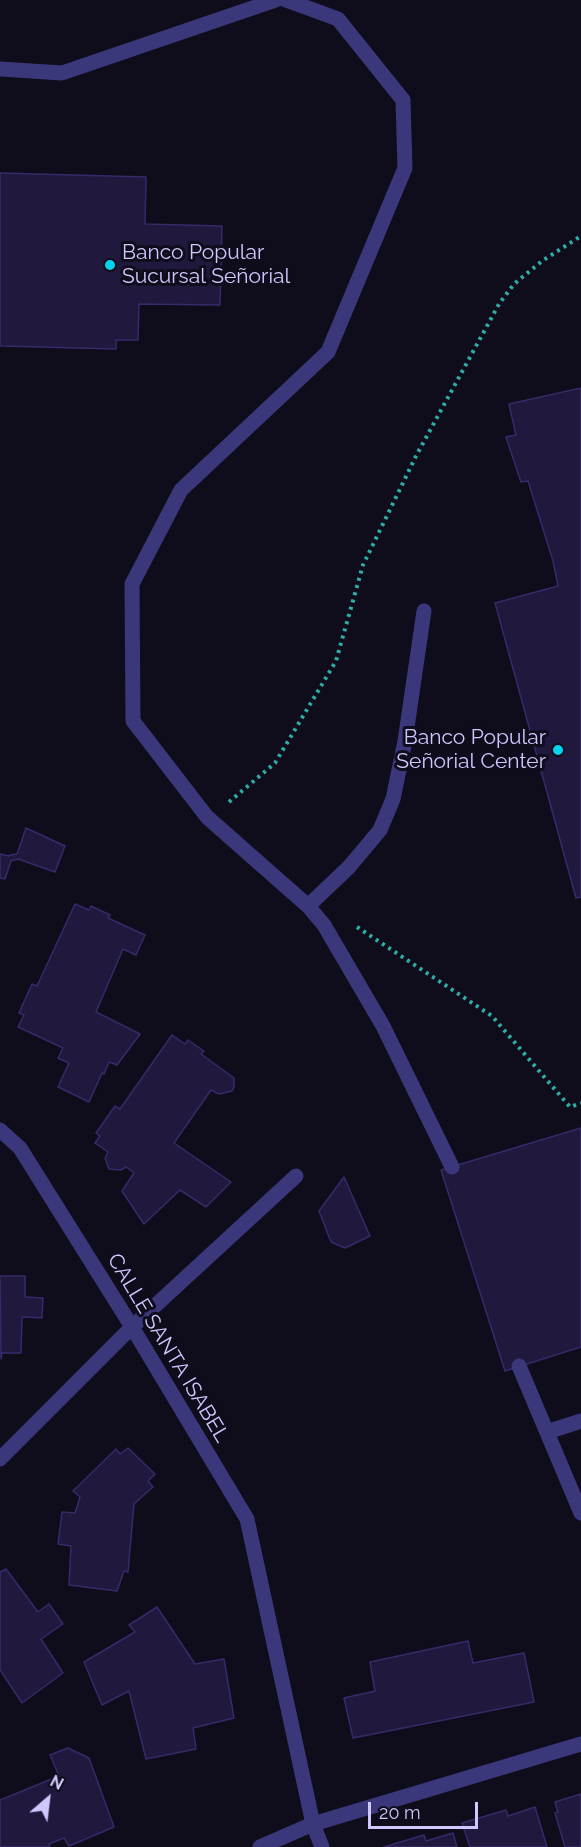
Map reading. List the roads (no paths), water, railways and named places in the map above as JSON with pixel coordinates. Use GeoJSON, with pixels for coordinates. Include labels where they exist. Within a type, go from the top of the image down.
{"type":"FeatureCollection","features":[{"type":"Feature","properties":{"kind":"street"},"geometry":{"type":"LineString","coordinates":[[0,69],[62,73],[276,0]]}},
{"type":"Feature","properties":{"kind":"street"},"geometry":{"type":"LineString","coordinates":[[286,0],[338,19],[403,100],[405,168],[328,352],[181,490],[132,584],[133,721],[207,817],[308,906],[324,925],[383,1026],[452,1167]]}},
{"type":"Feature","properties":{"kind":"street"},"geometry":{"type":"LineString","coordinates":[[308,906],[349,867],[380,830],[393,799],[405,741],[424,611]]}},
{"type":"Feature","properties":{"kind":"street","name":"CALLE SANTA ISABEL"},"geometry":{"type":"LineString","coordinates":[[0,1130],[20,1148],[132,1327],[247,1520],[313,1824],[322,1847]]}},
{"type":"Feature","properties":{"kind":"street"},"geometry":{"type":"LineString","coordinates":[[0,1459],[132,1327],[296,1176]]}},
{"type":"Feature","properties":{"kind":"street"},"geometry":{"type":"LineString","coordinates":[[519,1366],[581,1513]]}},
{"type":"Feature","properties":{"kind":"street"},"geometry":{"type":"LineString","coordinates":[[547,1432],[581,1421]]}},
{"type":"Feature","properties":{"kind":"street"},"geometry":{"type":"LineString","coordinates":[[260,1847],[313,1824],[581,1744]]}},
{"type":"Feature","properties":{"kind":"place","name":"Banco Popular Sucursal Señorial"},"geometry":{"type":"Point","coordinates":[110,265]}},
{"type":"Feature","properties":{"kind":"place","name":"Banco Popular Señorial Center"},"geometry":{"type":"Point","coordinates":[558,750]}}]}
